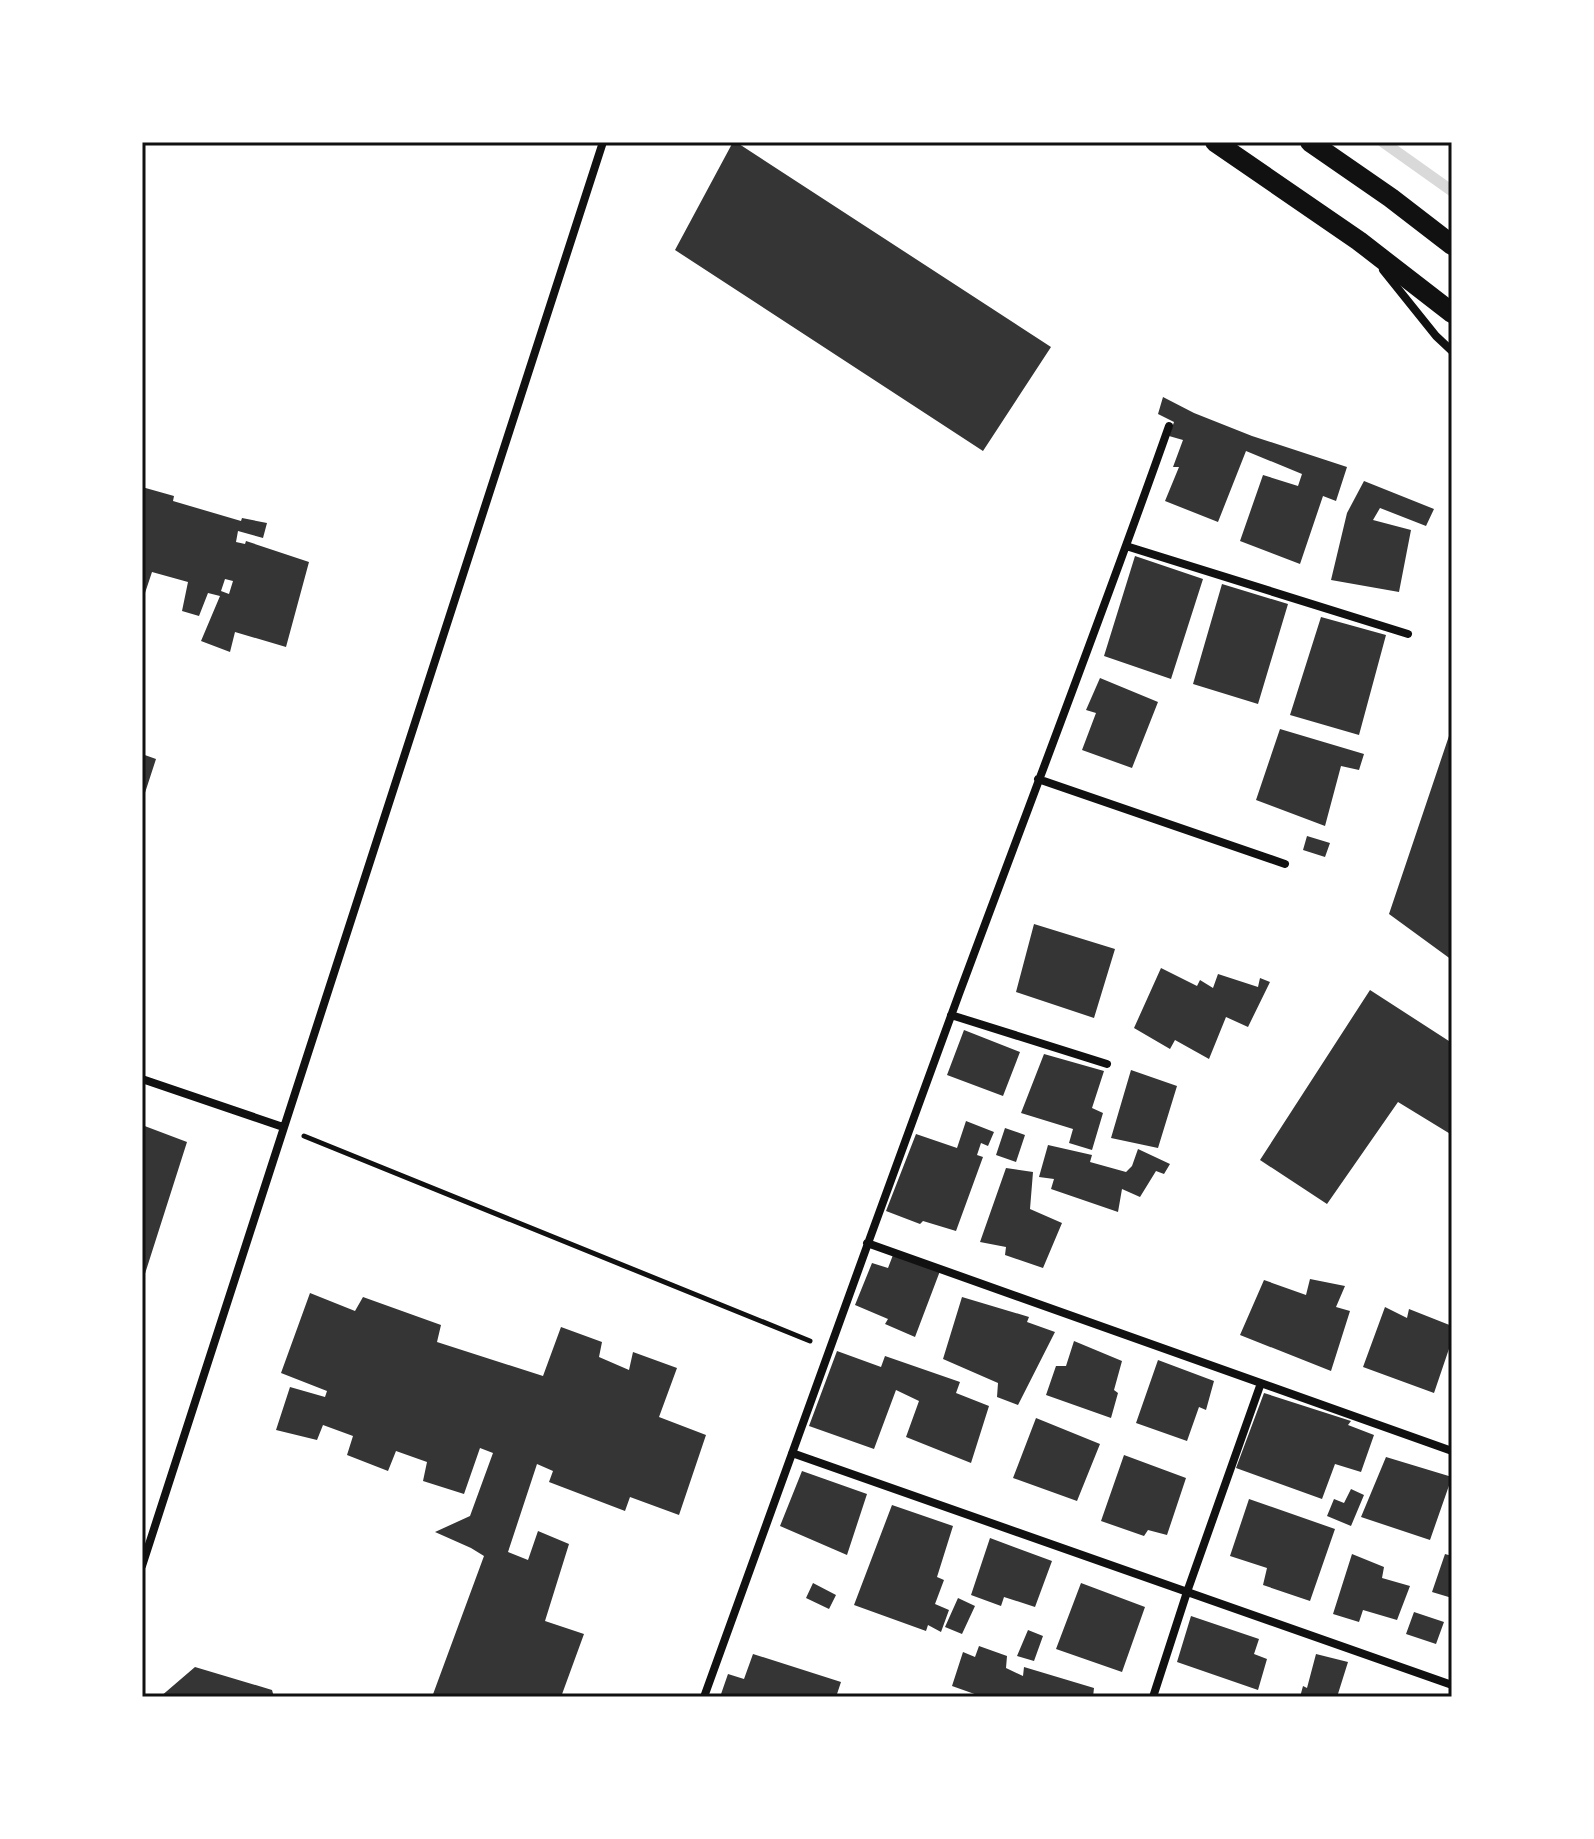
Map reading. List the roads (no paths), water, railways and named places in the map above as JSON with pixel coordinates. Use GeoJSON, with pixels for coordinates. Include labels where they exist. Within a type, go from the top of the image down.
{"type":"FeatureCollection","features":[{"type":"Feature","properties":{"kind":"main road"},"geometry":{"type":"LineString","coordinates":[[1215,142],[1359,241],[1452,313]]}},
{"type":"Feature","properties":{"kind":"main road"},"geometry":{"type":"LineString","coordinates":[[1310,142],[1452,245]]}},
{"type":"Feature","properties":{"kind":"street"},"geometry":{"type":"LineString","coordinates":[[142,1566],[603,142]]}},
{"type":"Feature","properties":{"kind":"street"},"geometry":{"type":"LineString","coordinates":[[1359,241],[1436,336],[1452,351]]}},
{"type":"Feature","properties":{"kind":"street"},"geometry":{"type":"LineString","coordinates":[[704,1697],[867,1243],[1169,426]]}},
{"type":"Feature","properties":{"kind":"street"},"geometry":{"type":"LineString","coordinates":[[1126,546],[1408,634]]}},
{"type":"Feature","properties":{"kind":"street"},"geometry":{"type":"LineString","coordinates":[[1038,779],[1285,864]]}},
{"type":"Feature","properties":{"kind":"street"},"geometry":{"type":"LineString","coordinates":[[951,1015],[1107,1064]]}},
{"type":"Feature","properties":{"kind":"street"},"geometry":{"type":"LineString","coordinates":[[142,1079],[283,1127]]}},
{"type":"Feature","properties":{"kind":"street"},"geometry":{"type":"LineString","coordinates":[[867,1243],[1452,1451]]}},
{"type":"Feature","properties":{"kind":"street"},"geometry":{"type":"LineString","coordinates":[[1153,1697],[1261,1383]]}},
{"type":"Feature","properties":{"kind":"street"},"geometry":{"type":"LineString","coordinates":[[792,1453],[1452,1685]]}},
{"type":"Feature","properties":{"kind":"waterway"},"geometry":{"type":"LineString","coordinates":[[1383,142],[1452,191]]}}]}
